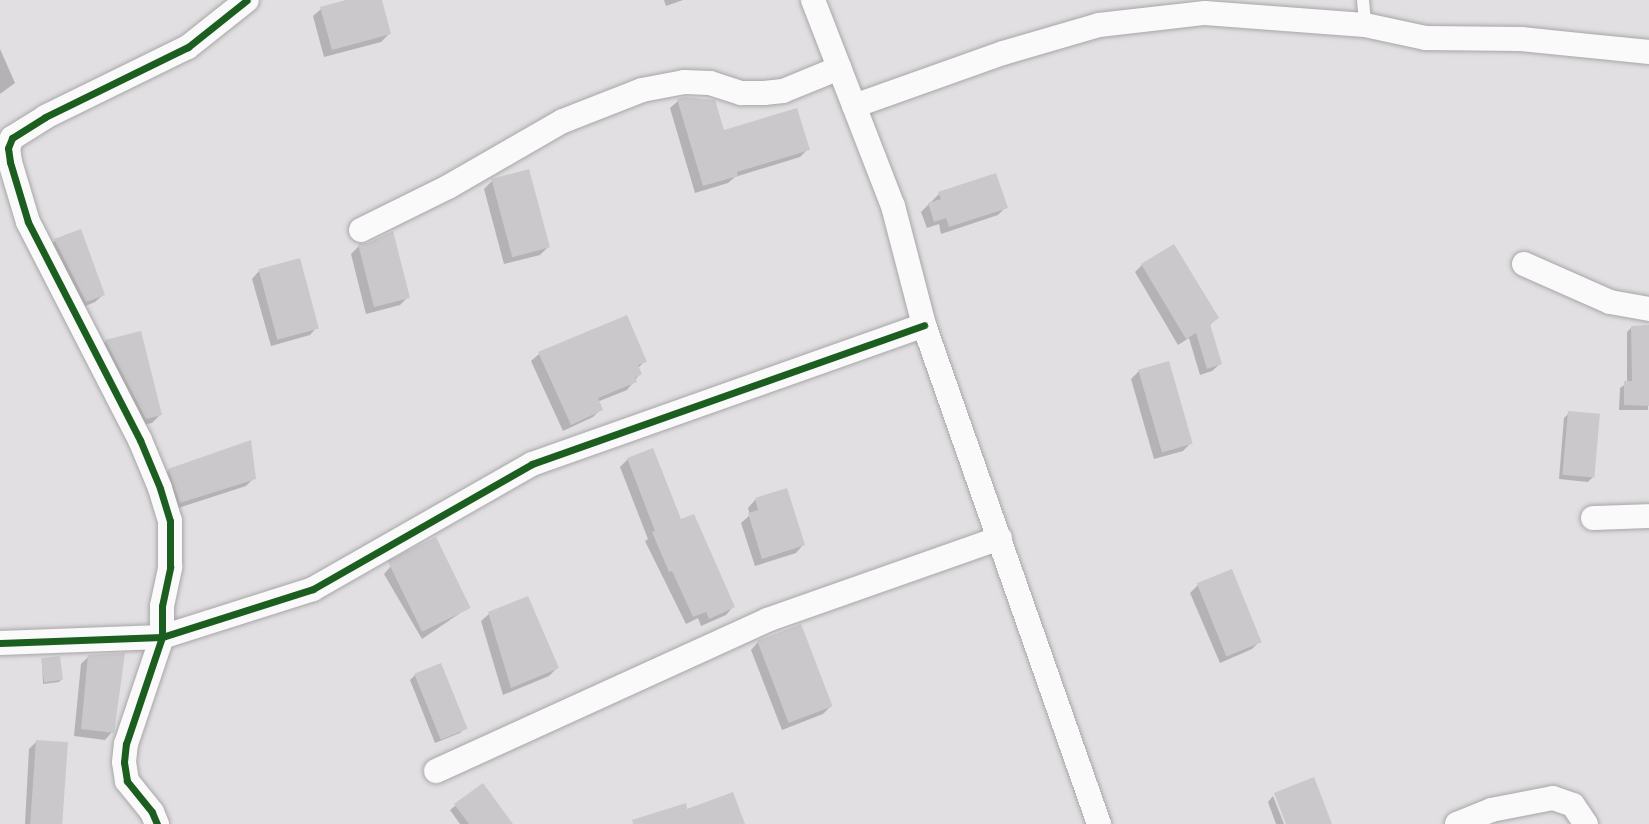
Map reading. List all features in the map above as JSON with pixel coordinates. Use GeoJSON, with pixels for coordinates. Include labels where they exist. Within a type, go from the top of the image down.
{"type":"FeatureCollection","features":[{"type":"Feature","properties":{"kind":"street"},"geometry":{"type":"LineString","coordinates":[[156,824],[152,812],[127,781],[124,762],[126,744],[162,637],[162,606],[170,567],[170,521],[140,440],[28,222],[8,148],[12,138],[22,130],[188,47],[247,0]]}},
{"type":"Feature","properties":{"kind":"street"},"geometry":{"type":"LineString","coordinates":[[813,0],[893,206],[924,324],[1099,824]]}},
{"type":"Feature","properties":{"kind":"street"},"geometry":{"type":"LineString","coordinates":[[854,106],[1003,53],[1100,25],[1205,13],[1365,25],[1426,38],[1521,39],[1649,52]]}},
{"type":"Feature","properties":{"kind":"street"},"geometry":{"type":"LineString","coordinates":[[361,230],[448,187],[563,121],[642,90],[684,82],[710,83],[741,93],[783,91],[839,68]]}},
{"type":"Feature","properties":{"kind":"street"},"geometry":{"type":"LineString","coordinates":[[1524,264],[1610,302],[1649,309]]}},
{"type":"Feature","properties":{"kind":"street"},"geometry":{"type":"LineString","coordinates":[[0,643],[162,637],[313,589],[532,464],[924,324]]}},
{"type":"Feature","properties":{"kind":"street"},"geometry":{"type":"LineString","coordinates":[[1593,518],[1649,516]]}},
{"type":"Feature","properties":{"kind":"street"},"geometry":{"type":"LineString","coordinates":[[436,771],[767,620],[1000,538]]}},
{"type":"Feature","properties":{"kind":"street"},"geometry":{"type":"LineString","coordinates":[[1457,824],[1491,810],[1553,798],[1573,805],[1586,824]]}},
{"type":"Feature","properties":{"kind":"lane"},"geometry":{"type":"LineString","coordinates":[[1363,0],[1365,25]]}},
{"type":"Feature","properties":{"kind":"building"},"geometry":{"type":"Polygon","coordinates":[[[346,0],[382,0],[391,34],[332,50],[320,7],[346,0]]]}},
{"type":"Feature","properties":{"kind":"building"},"geometry":{"type":"Polygon","coordinates":[[[685,97],[715,100],[724,130],[797,108],[810,150],[737,172],[738,176],[703,186],[677,99],[685,97]]]}},
{"type":"Feature","properties":{"kind":"building"},"geometry":{"type":"Polygon","coordinates":[[[529,169],[550,247],[512,257],[491,179],[529,169]]]}},
{"type":"Feature","properties":{"kind":"building"},"geometry":{"type":"Polygon","coordinates":[[[996,173],[1008,208],[949,227],[946,218],[934,222],[928,203],[941,199],[938,192],[996,173]]]}},
{"type":"Feature","properties":{"kind":"building"},"geometry":{"type":"Polygon","coordinates":[[[81,229],[105,295],[86,302],[54,239],[81,229]]]}},
{"type":"Feature","properties":{"kind":"building"},"geometry":{"type":"Polygon","coordinates":[[[393,231],[410,298],[374,307],[358,244],[368,243],[393,231]]]}},
{"type":"Feature","properties":{"kind":"building"},"geometry":{"type":"Polygon","coordinates":[[[1174,244],[1219,318],[1210,324],[1222,364],[1207,369],[1196,333],[1186,339],[1141,264],[1174,244]]]}},
{"type":"Feature","properties":{"kind":"building"},"geometry":{"type":"Polygon","coordinates":[[[300,258],[319,329],[277,340],[258,269],[300,258]]]}},
{"type":"Feature","properties":{"kind":"building"},"geometry":{"type":"Polygon","coordinates":[[[627,315],[647,362],[638,365],[642,374],[635,378],[637,382],[598,398],[603,410],[571,425],[538,352],[627,315]]]}},
{"type":"Feature","properties":{"kind":"building"},"geometry":{"type":"Polygon","coordinates":[[[1649,325],[1649,406],[1624,405],[1624,381],[1632,381],[1631,326],[1649,325]]]}},
{"type":"Feature","properties":{"kind":"building"},"geometry":{"type":"Polygon","coordinates":[[[141,331],[162,415],[146,419],[105,340],[141,331]]]}},
{"type":"Feature","properties":{"kind":"building"},"geometry":{"type":"Polygon","coordinates":[[[1169,361],[1193,444],[1162,452],[1138,370],[1169,361]]]}},
{"type":"Feature","properties":{"kind":"building"},"geometry":{"type":"Polygon","coordinates":[[[1568,411],[1600,414],[1594,478],[1562,475],[1568,411]]]}},
{"type":"Feature","properties":{"kind":"building"},"geometry":{"type":"Polygon","coordinates":[[[251,440],[256,479],[180,503],[168,469],[251,440]]]}},
{"type":"Feature","properties":{"kind":"building"},"geometry":{"type":"Polygon","coordinates":[[[653,448],[681,519],[694,514],[735,607],[709,619],[706,612],[693,617],[672,571],[669,572],[652,532],[655,531],[627,458],[653,448]]]}},
{"type":"Feature","properties":{"kind":"building"},"geometry":{"type":"Polygon","coordinates":[[[787,488],[805,545],[762,559],[748,513],[758,510],[755,498],[787,488]]]}},
{"type":"Feature","properties":{"kind":"building"},"geometry":{"type":"Polygon","coordinates":[[[436,537],[471,608],[422,632],[387,561],[436,537]]]}},
{"type":"Feature","properties":{"kind":"building"},"geometry":{"type":"Polygon","coordinates":[[[1232,569],[1262,642],[1226,656],[1197,583],[1232,569]]]}},
{"type":"Feature","properties":{"kind":"building"},"geometry":{"type":"Polygon","coordinates":[[[528,596],[559,668],[511,688],[488,612],[528,596]]]}},
{"type":"Feature","properties":{"kind":"building"},"geometry":{"type":"Polygon","coordinates":[[[801,624],[833,706],[789,723],[757,641],[801,624]]]}},
{"type":"Feature","properties":{"kind":"building"},"geometry":{"type":"Polygon","coordinates":[[[125,653],[114,733],[81,729],[88,655],[125,653]]]}},
{"type":"Feature","properties":{"kind":"building"},"geometry":{"type":"Polygon","coordinates":[[[60,656],[63,680],[44,682],[41,658],[60,656]]]}},
{"type":"Feature","properties":{"kind":"building"},"geometry":{"type":"Polygon","coordinates":[[[441,663],[468,729],[441,740],[414,674],[441,663]]]}},
{"type":"Feature","properties":{"kind":"building"},"geometry":{"type":"Polygon","coordinates":[[[36,740],[68,742],[62,824],[30,824],[36,740]]]}},
{"type":"Feature","properties":{"kind":"building"},"geometry":{"type":"Polygon","coordinates":[[[1314,777],[1332,824],[1286,824],[1274,793],[1314,777]]]}},
{"type":"Feature","properties":{"kind":"building"},"geometry":{"type":"Polygon","coordinates":[[[483,783],[513,824],[469,824],[454,804],[483,783]]]}},
{"type":"Feature","properties":{"kind":"building"},"geometry":{"type":"Polygon","coordinates":[[[733,792],[745,824],[633,824],[632,820],[686,803],[687,809],[733,792]]]}},
{"type":"Feature","properties":{"kind":"cycle path"},"geometry":{"type":"LineString","coordinates":[[0,643],[162,637],[162,606],[170,567],[170,521],[160,488],[140,440],[28,222],[8,148],[12,138],[45,117],[188,47],[247,0]]}},
{"type":"Feature","properties":{"kind":"cycle path"},"geometry":{"type":"LineString","coordinates":[[157,824],[152,812],[127,781],[124,762],[126,744],[162,637],[313,589],[532,464],[924,325]]}}]}
